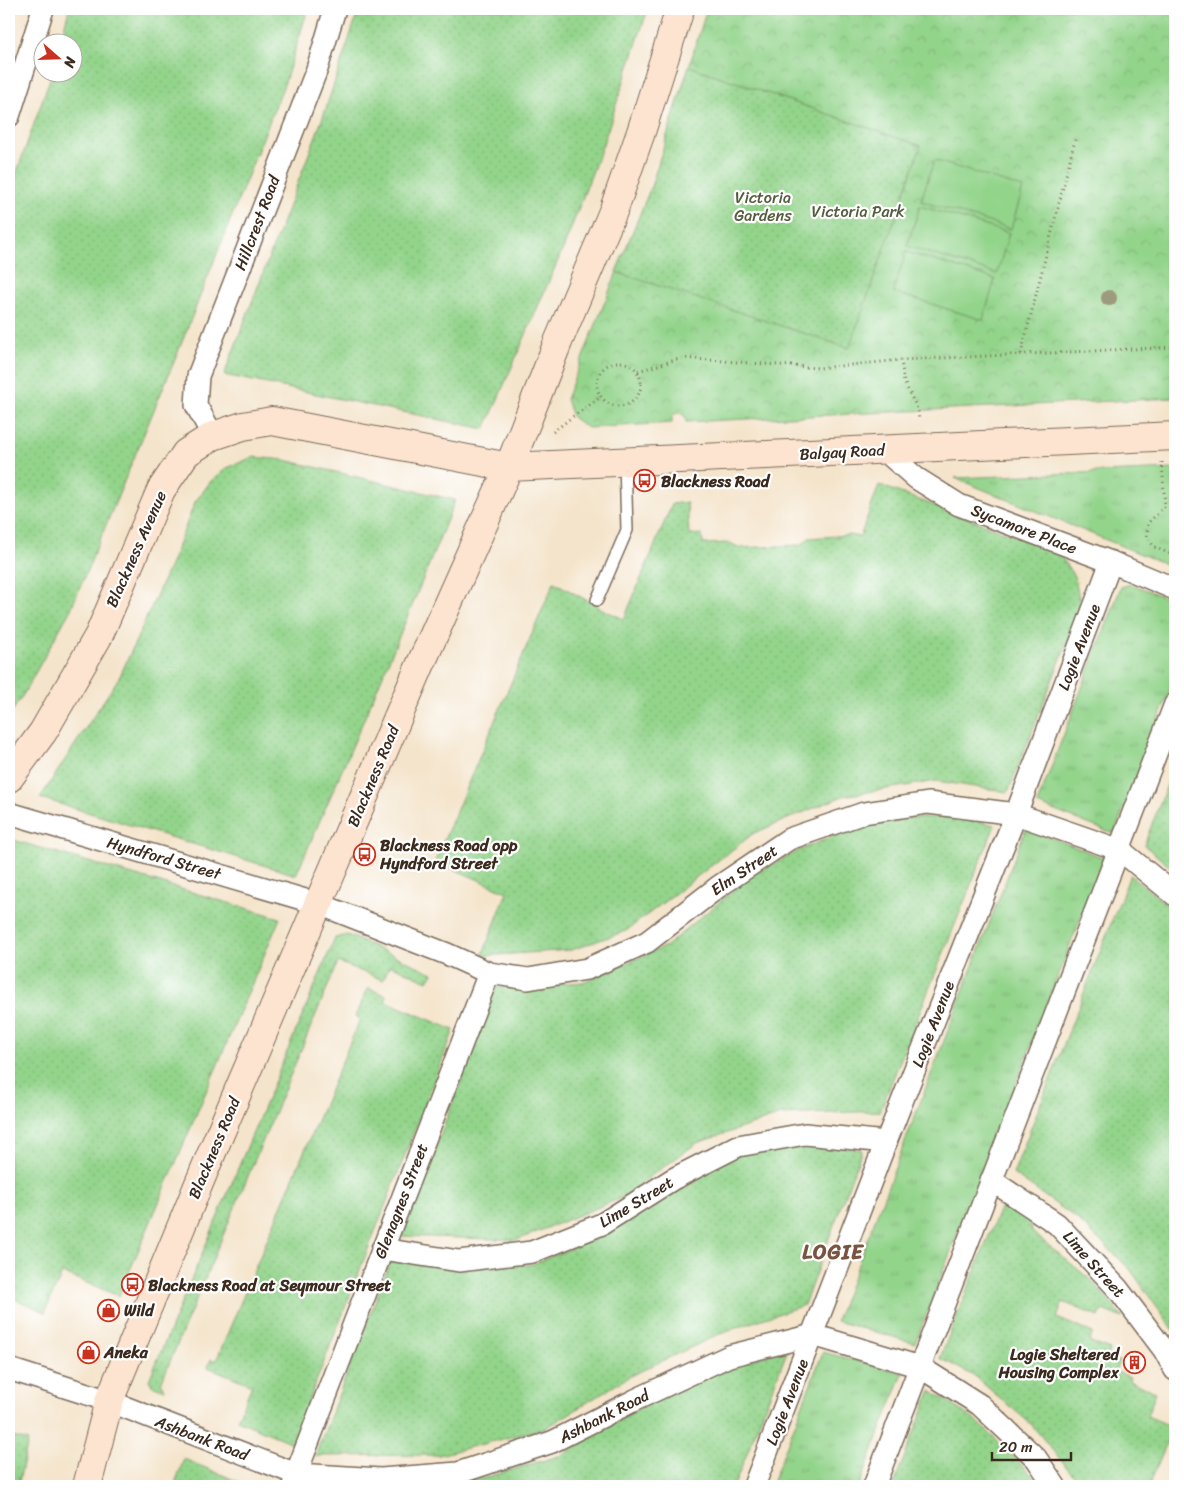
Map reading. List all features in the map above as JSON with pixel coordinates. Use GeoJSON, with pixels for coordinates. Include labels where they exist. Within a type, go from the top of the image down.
{"type":"FeatureCollection","features":[{"type":"Feature","properties":{"kind":"street"},"geometry":{"type":"LineString","coordinates":[[9,116],[43,9]]}},
{"type":"Feature","properties":{"kind":"street","name":"Hillcrest Road"},"geometry":{"type":"LineString","coordinates":[[213,436],[196,405],[198,376],[318,69],[335,9]]}},
{"type":"Feature","properties":{"kind":"street","name":"Blackness Road"},"geometry":{"type":"LineString","coordinates":[[87,1486],[109,1401],[207,1164],[419,668],[509,467],[558,342],[614,208],[641,132],[680,9]]}},
{"type":"Feature","properties":{"kind":"street","name":"Blackness Avenue"},"geometry":{"type":"LineString","coordinates":[[9,778],[43,732],[99,635],[161,490],[186,453],[213,436],[243,426],[272,422],[509,467]]}},
{"type":"Feature","properties":{"kind":"street","name":"Balgay Road"},"geometry":{"type":"LineString","coordinates":[[509,467],[1168,436]]}},
{"type":"Feature","properties":{"kind":"street","name":"Sycamore Place"},"geometry":{"type":"LineString","coordinates":[[884,450],[916,478],[959,505],[1111,562],[1175,589]]}},
{"type":"Feature","properties":{"kind":"street","name":"Logie Avenue"},"geometry":{"type":"LineString","coordinates":[[754,1486],[886,1142],[1016,814],[1111,562]]}},
{"type":"Feature","properties":{"kind":"street"},"geometry":{"type":"LineString","coordinates":[[874,1486],[1175,704]]}},
{"type":"Feature","properties":{"kind":"street","name":"Elm Street"},"geometry":{"type":"LineString","coordinates":[[319,904],[447,954],[489,973],[528,979],[587,969],[647,942],[718,887],[789,839],[864,813],[928,803],[1016,814],[1120,850],[1175,895]]}},
{"type":"Feature","properties":{"kind":"street","name":"Hyndford Street"},"geometry":{"type":"LineString","coordinates":[[9,813],[319,904]]}},
{"type":"Feature","properties":{"kind":"street","name":"Glenagnes Street"},"geometry":{"type":"LineString","coordinates":[[295,1480],[489,973]]}},
{"type":"Feature","properties":{"kind":"street","name":"Lime Street"},"geometry":{"type":"LineString","coordinates":[[382,1249],[459,1261],[532,1252],[602,1224],[673,1179],[738,1146],[804,1134],[886,1142]]}},
{"type":"Feature","properties":{"kind":"street","name":"Lime Street"},"geometry":{"type":"LineString","coordinates":[[992,1180],[1057,1224],[1118,1289],[1164,1350],[1175,1370]]}},
{"type":"Feature","properties":{"kind":"street"},"geometry":{"type":"LineString","coordinates":[[813,1334],[920,1367],[980,1405],[1036,1458],[1055,1486]]}},
{"type":"Feature","properties":{"kind":"street","name":"Ashbank Road"},"geometry":{"type":"LineString","coordinates":[[9,1369],[109,1401],[295,1480],[381,1479],[458,1473],[552,1442],[635,1400],[729,1356],[813,1334]]}},
{"type":"Feature","properties":{"kind":"lane"},"geometry":{"type":"LineString","coordinates":[[597,600],[626,530],[625,462]]}},
{"type":"Feature","properties":{"kind":"path"},"geometry":{"type":"LineString","coordinates":[[1021,354],[1076,136]]}},
{"type":"Feature","properties":{"kind":"path"},"geometry":{"type":"LineString","coordinates":[[638,371],[682,358],[819,368],[901,360],[1175,347]]}},
{"type":"Feature","properties":{"kind":"path"},"geometry":{"type":"LineString","coordinates":[[901,360],[904,382],[918,410],[920,448]]}},
{"type":"Feature","properties":{"kind":"path"},"geometry":{"type":"LineString","coordinates":[[621,361],[630,364],[638,371],[642,380],[641,390],[636,399],[628,405],[618,407],[608,404],[601,397],[597,388],[598,378],[603,369],[611,363],[621,361]]}},
{"type":"Feature","properties":{"kind":"path"},"geometry":{"type":"LineString","coordinates":[[1168,436],[1165,506],[1148,523],[1147,536],[1154,547],[1175,556]]}},
{"type":"Feature","properties":{"kind":"green space"},"geometry":{"type":"Polygon","coordinates":[[[69,9],[308,9],[285,82],[176,357],[71,609],[23,695],[9,716],[9,194],[49,82],[82,82],[82,32],[63,32],[69,9]]]}},
{"type":"Feature","properties":{"kind":"green space"},"geometry":{"type":"Polygon","coordinates":[[[359,9],[648,9],[603,144],[565,244],[485,429],[224,375],[323,117],[359,9]]]}},
{"type":"Feature","properties":{"kind":"green space","name":"Victoria Park"},"geometry":{"type":"Polygon","coordinates":[[[707,9],[1175,9],[1175,398],[686,422],[685,416],[678,412],[672,416],[672,423],[587,428],[572,417],[566,399],[651,187],[707,9]]]}},
{"type":"Feature","properties":{"kind":"green space","name":"Victoria Gardens"},"geometry":{"type":"Polygon","coordinates":[[[689,66],[921,146],[849,348],[616,272],[651,187],[689,66]]]}},
{"type":"Feature","properties":{"kind":"green space"},"geometry":{"type":"Polygon","coordinates":[[[934,160],[1023,188],[1011,229],[921,201],[934,160]]]}},
{"type":"Feature","properties":{"kind":"green space"},"geometry":{"type":"Polygon","coordinates":[[[920,206],[1009,233],[997,274],[907,246],[920,206]]]}},
{"type":"Feature","properties":{"kind":"green space"},"geometry":{"type":"Polygon","coordinates":[[[906,252],[995,279],[983,320],[893,292],[906,252]]]}},
{"type":"Feature","properties":{"kind":"green space"},"geometry":{"type":"Polygon","coordinates":[[[253,457],[285,460],[455,500],[417,594],[296,875],[40,798],[120,676],[172,561],[195,502],[211,481],[227,468],[253,457]]]}},
{"type":"Feature","properties":{"kind":"green space"},"geometry":{"type":"Polygon","coordinates":[[[1175,469],[1175,568],[955,478],[1175,469]]]}},
{"type":"Feature","properties":{"kind":"green space"},"geometry":{"type":"Polygon","coordinates":[[[879,485],[1058,552],[1075,578],[1081,608],[1008,792],[936,781],[843,796],[754,833],[626,931],[571,950],[482,956],[507,892],[435,861],[554,582],[624,619],[672,504],[687,502],[689,535],[702,534],[703,544],[730,543],[740,548],[801,545],[809,538],[849,535],[860,537],[879,485]]]}},
{"type":"Feature","properties":{"kind":"green space"},"geometry":{"type":"Polygon","coordinates":[[[1131,584],[1175,601],[1175,677],[1114,834],[1037,804],[1121,587],[1131,584]]]}},
{"type":"Feature","properties":{"kind":"green space"},"geometry":{"type":"Polygon","coordinates":[[[1175,764],[1175,871],[1144,845],[1175,764]]]}},
{"type":"Feature","properties":{"kind":"green space"},"geometry":{"type":"Polygon","coordinates":[[[959,817],[995,825],[880,1111],[781,1115],[697,1143],[619,1199],[517,1240],[402,1236],[496,988],[583,982],[666,946],[752,875],[802,849],[855,827],[907,818],[959,817]]]}},
{"type":"Feature","properties":{"kind":"green space"},"geometry":{"type":"Polygon","coordinates":[[[1026,828],[1104,858],[915,1343],[836,1321],[1026,828]]]}},
{"type":"Feature","properties":{"kind":"green space"},"geometry":{"type":"Polygon","coordinates":[[[10,839],[280,918],[119,1296],[62,1273],[45,1312],[13,1298],[9,1308],[10,839]]]}},
{"type":"Feature","properties":{"kind":"green space"},"geometry":{"type":"Polygon","coordinates":[[[1130,875],[1175,911],[1175,1333],[1130,1269],[1076,1218],[1013,1174],[1130,875]]]}},
{"type":"Feature","properties":{"kind":"green space"},"geometry":{"type":"Polygon","coordinates":[[[348,935],[433,973],[428,981],[390,965],[383,980],[338,962],[161,1383],[164,1390],[152,1385],[149,1380],[335,938],[348,935]]]}},
{"type":"Feature","properties":{"kind":"green space"},"geometry":{"type":"Polygon","coordinates":[[[368,988],[387,996],[385,1001],[454,1030],[292,1443],[237,1420],[252,1385],[208,1367],[211,1359],[216,1361],[360,1019],[356,1016],[368,988]]]}},
{"type":"Feature","properties":{"kind":"green space"},"geometry":{"type":"Polygon","coordinates":[[[804,1142],[862,1150],[804,1305],[724,1332],[630,1376],[546,1428],[439,1455],[315,1456],[391,1260],[459,1269],[533,1264],[609,1233],[735,1155],[804,1142]]]}},
{"type":"Feature","properties":{"kind":"green space"},"geometry":{"type":"Polygon","coordinates":[[[1003,1201],[1030,1219],[1031,1231],[1091,1280],[1123,1318],[1102,1310],[1099,1317],[1063,1302],[1057,1318],[1093,1333],[1089,1342],[1110,1350],[1107,1357],[1119,1361],[1115,1371],[1130,1377],[1129,1381],[1156,1392],[1147,1416],[1173,1427],[1149,1486],[1082,1486],[1031,1424],[974,1376],[940,1358],[1003,1201]]]}},
{"type":"Feature","properties":{"kind":"green space"},"geometry":{"type":"Polygon","coordinates":[[[788,1349],[734,1486],[403,1486],[484,1478],[562,1455],[640,1408],[724,1368],[788,1349]]]}},
{"type":"Feature","properties":{"kind":"green space"},"geometry":{"type":"Polygon","coordinates":[[[823,1352],[903,1373],[859,1486],[771,1486],[823,1352]]]}},
{"type":"Feature","properties":{"kind":"green space"},"geometry":{"type":"Polygon","coordinates":[[[931,1390],[979,1423],[1043,1486],[893,1486],[931,1390]]]}},
{"type":"Feature","properties":{"kind":"green space"},"geometry":{"type":"Polygon","coordinates":[[[9,1436],[28,1441],[18,1486],[9,1486],[9,1436]]]}},
{"type":"Feature","properties":{"kind":"green space"},"geometry":{"type":"Polygon","coordinates":[[[184,1459],[249,1486],[174,1486],[184,1459]]]}},
{"type":"Feature","properties":{"kind":"place","name":"Blackness Road"},"geometry":{"type":"Point","coordinates":[645,481]}},
{"type":"Feature","properties":{"kind":"place","name":"Blackness Road opp Hyndford Street"},"geometry":{"type":"Point","coordinates":[364,854]}},
{"type":"Feature","properties":{"kind":"place","name":"Blackness Road at Seymour Street"},"geometry":{"type":"Point","coordinates":[132,1285]}},
{"type":"Feature","properties":{"kind":"place","name":"Wild"},"geometry":{"type":"Point","coordinates":[108,1310]}},
{"type":"Feature","properties":{"kind":"place","name":"Aneka"},"geometry":{"type":"Point","coordinates":[88,1352]}},
{"type":"Feature","properties":{"kind":"place","name":"Logie Sheltered Housing Complex"},"geometry":{"type":"Point","coordinates":[1135,1363]}},
{"type":"Feature","properties":{"kind":"district","name":"LOGIE"},"geometry":{"type":"Point","coordinates":[833,1252]}}]}
